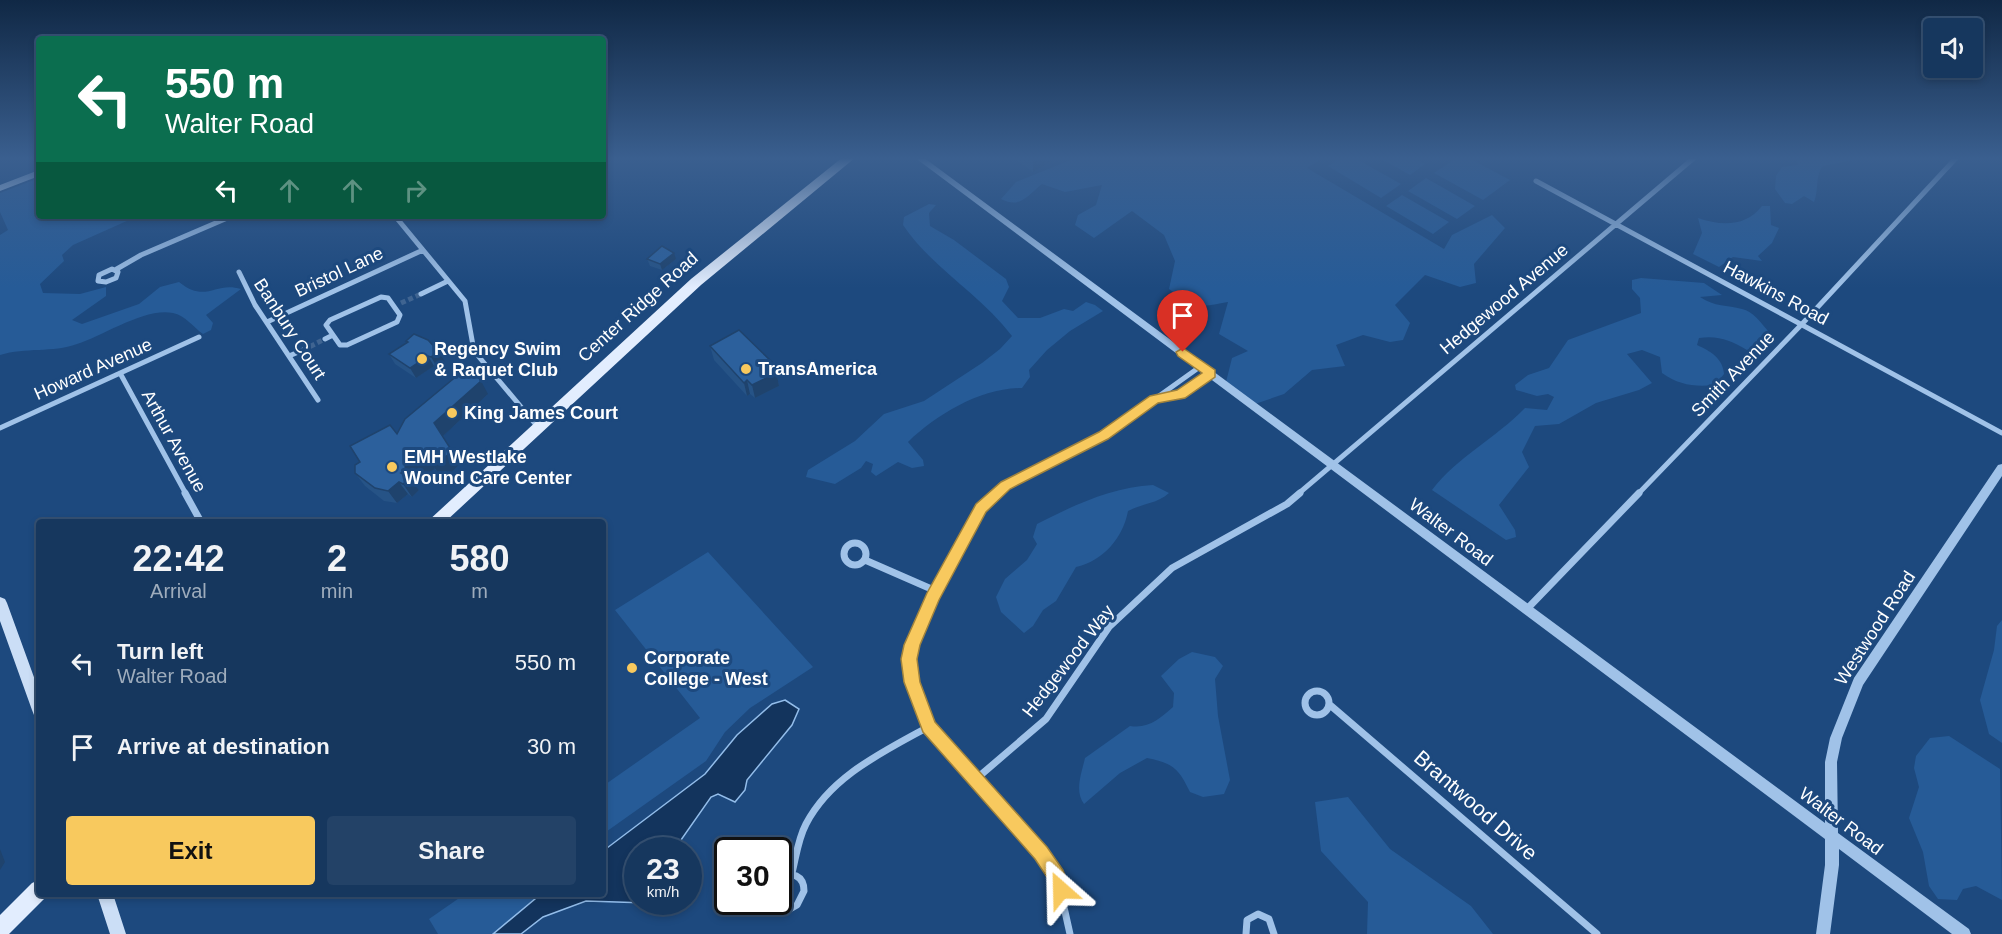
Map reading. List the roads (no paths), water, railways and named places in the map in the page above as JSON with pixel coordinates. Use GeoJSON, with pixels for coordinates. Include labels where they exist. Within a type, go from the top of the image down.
{"type":"FeatureCollection","features":[{"type":"Feature","properties":{"kind":"main road","name":"Center Ridge Road"},"geometry":{"type":"LineString","coordinates":[[438,519],[696,282],[796,201]]}},
{"type":"Feature","properties":{"kind":"main road"},"geometry":{"type":"LineString","coordinates":[[0,603],[36,702]]}},
{"type":"Feature","properties":{"kind":"main road"},"geometry":{"type":"LineString","coordinates":[[0,929],[36,893]]}},
{"type":"Feature","properties":{"kind":"main road"},"geometry":{"type":"LineString","coordinates":[[106,897],[118,934]]}},
{"type":"Feature","properties":{"kind":"street","name":"Walter Road"},"geometry":{"type":"LineString","coordinates":[[977,201],[1964,934]]}},
{"type":"Feature","properties":{"kind":"street","name":"Hawkins Road"},"geometry":{"type":"LineString","coordinates":[[1573,201],[2002,433]]}},
{"type":"Feature","properties":{"kind":"street","name":"Hedgewood Avenue"},"geometry":{"type":"LineString","coordinates":[[1333,464],[1644,201]]}},
{"type":"Feature","properties":{"kind":"street","name":"Smith Avenue"},"geometry":{"type":"LineString","coordinates":[[1527,609],[1802,324],[1917,201]]}},
{"type":"Feature","properties":{"kind":"street"},"geometry":{"type":"LineString","coordinates":[[115,270],[141,255],[225,219]]}},
{"type":"Feature","properties":{"kind":"street"},"geometry":{"type":"LineString","coordinates":[[397,219],[465,301],[474,351],[537,426]]}},
{"type":"Feature","properties":{"kind":"street","name":"Bristol Lane"},"geometry":{"type":"LineString","coordinates":[[267,322],[423,250]]}},
{"type":"Feature","properties":{"kind":"street","name":"Banbury Court"},"geometry":{"type":"LineString","coordinates":[[239,272],[246,289],[318,400]]}},
{"type":"Feature","properties":{"kind":"street"},"geometry":{"type":"LineString","coordinates":[[421,294],[448,281]]}},
{"type":"Feature","properties":{"kind":"street"},"geometry":{"type":"LineString","coordinates":[[381,297],[388,298],[394,307],[400,315],[397,322],[357,341],[340,345],[326,325],[330,320],[381,297]]}},
{"type":"Feature","properties":{"kind":"street"},"geometry":{"type":"LineString","coordinates":[[394,307],[401,303]]}},
{"type":"Feature","properties":{"kind":"street"},"geometry":{"type":"LineString","coordinates":[[325,339],[333,335]]}},
{"type":"Feature","properties":{"kind":"street","name":"Howard Avenue"},"geometry":{"type":"LineString","coordinates":[[0,428],[199,337]]}},
{"type":"Feature","properties":{"kind":"street"},"geometry":{"type":"LineString","coordinates":[[289,356],[303,350]]}},
{"type":"Feature","properties":{"kind":"street"},"geometry":{"type":"LineString","coordinates":[[1070,934],[1057,876],[1041,853],[928,727],[912,682],[909,659],[912,645],[936,591],[981,508],[995,493],[1103,436],[1201,366]]}},
{"type":"Feature","properties":{"kind":"street","name":"Arthur Avenue"},"geometry":{"type":"LineString","coordinates":[[120,374],[199,519]]}},
{"type":"Feature","properties":{"kind":"street"},"geometry":{"type":"LineString","coordinates":[[1155,399],[1180,394],[1211,374]]}},
{"type":"Feature","properties":{"kind":"street","name":"Hedgewood Way"},"geometry":{"type":"LineString","coordinates":[[976,779],[1046,720],[1109,627],[1172,568],[1287,504],[1333,464]]}},
{"type":"Feature","properties":{"kind":"street","name":"Westwood Road"},"geometry":{"type":"LineString","coordinates":[[1823,934],[1832,865],[1829,833],[1831,762],[1836,738],[1858,682],[2002,468]]}},
{"type":"Feature","properties":{"kind":"street"},"geometry":{"type":"LineString","coordinates":[[865,560],[936,591]]}},
{"type":"Feature","properties":{"kind":"street","name":"Brantwood Drive"},"geometry":{"type":"LineString","coordinates":[[1330,705],[1597,934]]}},
{"type":"Feature","properties":{"kind":"street"},"geometry":{"type":"LineString","coordinates":[[792,907],[802,900],[805,892],[803,880],[792,873],[806,826],[820,801],[835,785],[928,727]]}},
{"type":"Feature","properties":{"kind":"street"},"geometry":{"type":"LineString","coordinates":[[1246,934],[1247,920],[1258,914],[1269,919],[1274,934]]}},
{"type":"Feature","properties":{"kind":"tunnel"},"geometry":{"type":"LineString","coordinates":[[401,303],[421,294]]}},
{"type":"Feature","properties":{"kind":"tunnel"},"geometry":{"type":"LineString","coordinates":[[303,350],[325,339]]}},
{"type":"Feature","properties":{"kind":"place","name":"Regency Swim & Raquet Club"},"geometry":{"type":"Point","coordinates":[422,359]}},
{"type":"Feature","properties":{"kind":"place","name":"TransAmerica"},"geometry":{"type":"Point","coordinates":[746,369]}},
{"type":"Feature","properties":{"kind":"place","name":"King James Court"},"geometry":{"type":"Point","coordinates":[452,413]}},
{"type":"Feature","properties":{"kind":"place","name":"EMH Westlake Wound Care Center"},"geometry":{"type":"Point","coordinates":[392,467]}},
{"type":"Feature","properties":{"kind":"place","name":"Corporate College - West"},"geometry":{"type":"Point","coordinates":[632,668]}}]}
